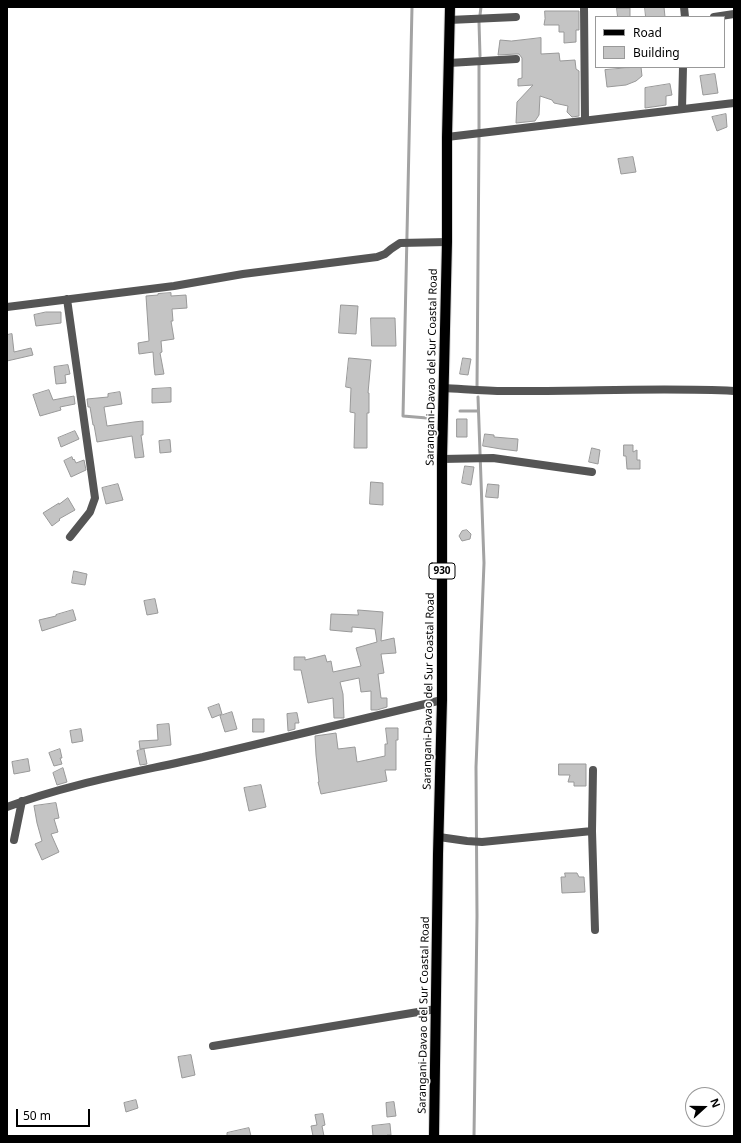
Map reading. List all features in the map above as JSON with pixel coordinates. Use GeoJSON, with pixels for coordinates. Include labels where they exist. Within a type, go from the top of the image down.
{"type":"FeatureCollection","features":[{"type":"Feature","properties":{"kind":"main road","name":"Sarangani-Davao del Sur Coastal Road"},"geometry":{"type":"LineString","coordinates":[[434,1136],[442,700],[442,459],[450,7]]}},
{"type":"Feature","properties":{"kind":"street"},"geometry":{"type":"LineString","coordinates":[[584,7],[585,120]]}},
{"type":"Feature","properties":{"kind":"street"},"geometry":{"type":"LineString","coordinates":[[721,16],[734,14]]}},
{"type":"Feature","properties":{"kind":"street"},"geometry":{"type":"LineString","coordinates":[[449,20],[516,17]]}},
{"type":"Feature","properties":{"kind":"street"},"geometry":{"type":"LineString","coordinates":[[449,63],[516,59]]}},
{"type":"Feature","properties":{"kind":"street"},"geometry":{"type":"LineString","coordinates":[[682,109],[683,68]]}},
{"type":"Feature","properties":{"kind":"street"},"geometry":{"type":"LineString","coordinates":[[447,137],[734,103]]}},
{"type":"Feature","properties":{"kind":"street"},"geometry":{"type":"LineString","coordinates":[[7,307],[167,287],[243,274],[377,257],[385,254],[400,243],[447,242]]}},
{"type":"Feature","properties":{"kind":"street"},"geometry":{"type":"LineString","coordinates":[[67,299],[95,498],[90,512],[70,537]]}},
{"type":"Feature","properties":{"kind":"street"},"geometry":{"type":"LineString","coordinates":[[444,388],[504,391],[734,391]]}},
{"type":"Feature","properties":{"kind":"street"},"geometry":{"type":"LineString","coordinates":[[442,459],[493,458],[592,472]]}},
{"type":"Feature","properties":{"kind":"street"},"geometry":{"type":"LineString","coordinates":[[7,807],[22,801],[88,783],[442,700]]}},
{"type":"Feature","properties":{"kind":"street"},"geometry":{"type":"LineString","coordinates":[[593,770],[592,831],[595,930]]}},
{"type":"Feature","properties":{"kind":"street"},"geometry":{"type":"LineString","coordinates":[[14,840],[22,801]]}},
{"type":"Feature","properties":{"kind":"street"},"geometry":{"type":"LineString","coordinates":[[439,837],[482,842],[592,831]]}},
{"type":"Feature","properties":{"kind":"street"},"geometry":{"type":"LineString","coordinates":[[214,1046],[436,1009]]}},
{"type":"Feature","properties":{"kind":"building"},"geometry":{"type":"Polygon","coordinates":[[[645,7],[664,7],[665,16],[646,16],[645,7]]]}},
{"type":"Feature","properties":{"kind":"building"},"geometry":{"type":"Polygon","coordinates":[[[617,8],[630,8],[630,16],[618,16],[617,8]]]}},
{"type":"Feature","properties":{"kind":"building"},"geometry":{"type":"Polygon","coordinates":[[[545,11],[579,11],[579,30],[576,30],[576,42],[564,43],[564,32],[559,32],[559,25],[544,25],[545,11]]]}},
{"type":"Feature","properties":{"kind":"building"},"geometry":{"type":"Polygon","coordinates":[[[541,38],[541,54],[559,53],[560,61],[575,60],[576,69],[579,71],[579,116],[572,117],[567,112],[568,106],[554,103],[552,100],[540,96],[539,115],[535,121],[516,123],[517,102],[533,85],[518,86],[518,79],[522,78],[522,58],[519,54],[498,55],[500,40],[511,41],[541,38]]]}},
{"type":"Feature","properties":{"kind":"building"},"geometry":{"type":"Polygon","coordinates":[[[641,68],[642,76],[636,81],[626,85],[607,87],[605,70],[641,68]]]}},
{"type":"Feature","properties":{"kind":"building"},"geometry":{"type":"Polygon","coordinates":[[[715,74],[718,93],[703,95],[700,76],[715,74]]]}},
{"type":"Feature","properties":{"kind":"building"},"geometry":{"type":"Polygon","coordinates":[[[670,84],[672,95],[666,96],[666,105],[645,108],[645,88],[670,84]]]}},
{"type":"Feature","properties":{"kind":"building"},"geometry":{"type":"Polygon","coordinates":[[[726,114],[727,127],[717,131],[712,117],[726,114]]]}},
{"type":"Feature","properties":{"kind":"building"},"geometry":{"type":"Polygon","coordinates":[[[633,157],[636,172],[621,174],[618,159],[633,157]]]}},
{"type":"Feature","properties":{"kind":"building"},"geometry":{"type":"Polygon","coordinates":[[[171,293],[171,296],[186,295],[187,308],[172,309],[173,321],[171,321],[174,339],[161,341],[162,352],[160,353],[164,374],[155,375],[153,352],[139,354],[138,343],[149,341],[146,296],[171,293]]]}},
{"type":"Feature","properties":{"kind":"building"},"geometry":{"type":"Polygon","coordinates":[[[341,305],[358,306],[356,334],[339,333],[341,305]]]}},
{"type":"Feature","properties":{"kind":"building"},"geometry":{"type":"Polygon","coordinates":[[[46,312],[61,312],[61,323],[36,326],[34,315],[46,312]]]}},
{"type":"Feature","properties":{"kind":"building"},"geometry":{"type":"Polygon","coordinates":[[[371,318],[395,318],[396,346],[372,346],[371,318]]]}},
{"type":"Feature","properties":{"kind":"building"},"geometry":{"type":"Polygon","coordinates":[[[12,334],[14,352],[31,348],[33,355],[7,361],[7,335],[12,334]]]}},
{"type":"Feature","properties":{"kind":"building"},"geometry":{"type":"Polygon","coordinates":[[[349,358],[371,360],[368,393],[369,413],[367,413],[367,448],[354,448],[355,413],[350,412],[351,388],[346,387],[349,358]]]}},
{"type":"Feature","properties":{"kind":"building"},"geometry":{"type":"Polygon","coordinates":[[[463,358],[471,359],[468,375],[460,374],[463,358]]]}},
{"type":"Feature","properties":{"kind":"building"},"geometry":{"type":"Polygon","coordinates":[[[68,365],[70,374],[65,375],[66,383],[56,384],[54,367],[68,365]]]}},
{"type":"Feature","properties":{"kind":"building"},"geometry":{"type":"Polygon","coordinates":[[[171,388],[171,402],[152,403],[152,389],[171,388]]]}},
{"type":"Feature","properties":{"kind":"building"},"geometry":{"type":"Polygon","coordinates":[[[49,390],[53,400],[74,396],[75,404],[60,407],[61,410],[40,416],[33,395],[49,390]]]}},
{"type":"Feature","properties":{"kind":"building"},"geometry":{"type":"Polygon","coordinates":[[[120,392],[122,404],[104,407],[107,426],[143,421],[143,435],[141,435],[144,457],[135,458],[132,436],[97,442],[87,399],[108,397],[108,394],[120,392]]]}},
{"type":"Feature","properties":{"kind":"building"},"geometry":{"type":"Polygon","coordinates":[[[457,419],[467,419],[467,437],[457,437],[457,419]]]}},
{"type":"Feature","properties":{"kind":"building"},"geometry":{"type":"Polygon","coordinates":[[[75,431],[79,439],[61,447],[58,438],[75,431]]]}},
{"type":"Feature","properties":{"kind":"building"},"geometry":{"type":"Polygon","coordinates":[[[485,434],[494,435],[494,437],[518,439],[517,451],[483,446],[485,434]]]}},
{"type":"Feature","properties":{"kind":"building"},"geometry":{"type":"Polygon","coordinates":[[[170,440],[171,452],[160,453],[159,441],[170,440]]]}},
{"type":"Feature","properties":{"kind":"building"},"geometry":{"type":"Polygon","coordinates":[[[624,445],[633,445],[633,452],[637,450],[637,460],[640,460],[640,469],[627,469],[626,456],[624,456],[624,445]]]}},
{"type":"Feature","properties":{"kind":"building"},"geometry":{"type":"Polygon","coordinates":[[[592,448],[600,450],[598,464],[589,462],[592,448]]]}},
{"type":"Feature","properties":{"kind":"building"},"geometry":{"type":"Polygon","coordinates":[[[72,457],[76,463],[84,460],[86,470],[71,477],[64,461],[72,457]]]}},
{"type":"Feature","properties":{"kind":"building"},"geometry":{"type":"Polygon","coordinates":[[[465,466],[474,467],[471,485],[462,483],[465,466]]]}},
{"type":"Feature","properties":{"kind":"building"},"geometry":{"type":"Polygon","coordinates":[[[371,482],[383,483],[383,505],[370,504],[371,482]]]}},
{"type":"Feature","properties":{"kind":"building"},"geometry":{"type":"Polygon","coordinates":[[[118,484],[123,500],[106,504],[102,488],[118,484]]]}},
{"type":"Feature","properties":{"kind":"building"},"geometry":{"type":"Polygon","coordinates":[[[488,484],[499,485],[498,498],[486,497],[488,484]]]}},
{"type":"Feature","properties":{"kind":"building"},"geometry":{"type":"Polygon","coordinates":[[[68,498],[75,510],[59,519],[60,520],[52,526],[43,513],[68,498]]]}},
{"type":"Feature","properties":{"kind":"building"},"geometry":{"type":"Polygon","coordinates":[[[467,530],[471,534],[470,539],[462,541],[459,536],[462,531],[467,530]]]}},
{"type":"Feature","properties":{"kind":"building"},"geometry":{"type":"Polygon","coordinates":[[[74,571],[87,574],[85,585],[72,583],[74,571]]]}},
{"type":"Feature","properties":{"kind":"building"},"geometry":{"type":"Polygon","coordinates":[[[155,599],[158,613],[147,615],[144,601],[155,599]]]}},
{"type":"Feature","properties":{"kind":"building"},"geometry":{"type":"Polygon","coordinates":[[[73,610],[76,620],[42,631],[39,620],[73,610]]]}},
{"type":"Feature","properties":{"kind":"building"},"geometry":{"type":"Polygon","coordinates":[[[358,610],[383,612],[381,641],[394,638],[396,653],[381,654],[384,673],[378,674],[381,698],[387,698],[387,707],[371,710],[371,691],[361,692],[359,678],[340,682],[343,694],[344,718],[334,718],[333,698],[308,703],[301,670],[294,670],[294,657],[305,657],[305,660],[325,655],[327,662],[331,661],[333,672],[361,666],[356,648],[377,642],[375,629],[352,627],[352,632],[330,630],[331,614],[358,615],[358,610]]]}},
{"type":"Feature","properties":{"kind":"building"},"geometry":{"type":"Polygon","coordinates":[[[219,704],[222,714],[212,718],[208,708],[219,704]]]}},
{"type":"Feature","properties":{"kind":"building"},"geometry":{"type":"Polygon","coordinates":[[[232,712],[237,729],[225,732],[220,716],[232,712]]]}},
{"type":"Feature","properties":{"kind":"building"},"geometry":{"type":"Polygon","coordinates":[[[297,713],[299,723],[295,723],[295,729],[288,731],[287,714],[297,713]]]}},
{"type":"Feature","properties":{"kind":"building"},"geometry":{"type":"Polygon","coordinates":[[[253,719],[264,719],[264,732],[253,732],[253,719]]]}},
{"type":"Feature","properties":{"kind":"building"},"geometry":{"type":"Polygon","coordinates":[[[169,724],[171,745],[140,749],[139,741],[158,740],[157,725],[169,724]]]}},
{"type":"Feature","properties":{"kind":"building"},"geometry":{"type":"Polygon","coordinates":[[[386,728],[398,728],[398,740],[396,740],[396,770],[385,770],[387,781],[321,794],[318,782],[315,736],[336,733],[338,749],[355,747],[357,762],[385,756],[385,744],[387,744],[386,728]]]}},
{"type":"Feature","properties":{"kind":"building"},"geometry":{"type":"Polygon","coordinates":[[[81,729],[83,741],[72,743],[70,731],[81,729]]]}},
{"type":"Feature","properties":{"kind":"building"},"geometry":{"type":"Polygon","coordinates":[[[60,749],[62,764],[54,766],[49,753],[60,749]]]}},
{"type":"Feature","properties":{"kind":"building"},"geometry":{"type":"Polygon","coordinates":[[[144,749],[147,764],[140,765],[137,751],[144,749]]]}},
{"type":"Feature","properties":{"kind":"building"},"geometry":{"type":"Polygon","coordinates":[[[28,759],[30,771],[14,774],[12,762],[28,759]]]}},
{"type":"Feature","properties":{"kind":"building"},"geometry":{"type":"Polygon","coordinates":[[[559,764],[586,764],[586,786],[574,786],[574,782],[568,782],[570,775],[559,775],[559,764]]]}},
{"type":"Feature","properties":{"kind":"building"},"geometry":{"type":"Polygon","coordinates":[[[63,768],[67,782],[57,785],[53,773],[63,768]]]}},
{"type":"Feature","properties":{"kind":"building"},"geometry":{"type":"Polygon","coordinates":[[[261,785],[266,807],[249,811],[244,788],[261,785]]]}},
{"type":"Feature","properties":{"kind":"building"},"geometry":{"type":"Polygon","coordinates":[[[56,803],[59,818],[54,819],[58,832],[51,834],[59,852],[42,860],[35,844],[42,841],[34,806],[56,803]]]}},
{"type":"Feature","properties":{"kind":"building"},"geometry":{"type":"Polygon","coordinates":[[[565,873],[577,873],[579,877],[584,877],[585,892],[562,893],[561,877],[565,877],[565,873]]]}},
{"type":"Feature","properties":{"kind":"building"},"geometry":{"type":"Polygon","coordinates":[[[191,1055],[195,1075],[182,1078],[178,1057],[191,1055]]]}},
{"type":"Feature","properties":{"kind":"building"},"geometry":{"type":"Polygon","coordinates":[[[136,1100],[138,1108],[126,1112],[124,1103],[136,1100]]]}},
{"type":"Feature","properties":{"kind":"building"},"geometry":{"type":"Polygon","coordinates":[[[394,1102],[396,1116],[387,1117],[386,1103],[394,1102]]]}},
{"type":"Feature","properties":{"kind":"building"},"geometry":{"type":"Polygon","coordinates":[[[323,1114],[325,1125],[322,1126],[324,1136],[313,1136],[311,1126],[317,1125],[315,1115],[323,1114]]]}},
{"type":"Feature","properties":{"kind":"building"},"geometry":{"type":"Polygon","coordinates":[[[390,1124],[391,1135],[373,1136],[372,1126],[390,1124]]]}},
{"type":"Feature","properties":{"kind":"building"},"geometry":{"type":"Polygon","coordinates":[[[249,1128],[251,1136],[227,1136],[227,1133],[249,1128]]]}},
{"type":"Feature","properties":{"kind":"waterway"},"geometry":{"type":"LineString","coordinates":[[412,7],[403,416],[427,418]]}},
{"type":"Feature","properties":{"kind":"waterway"},"geometry":{"type":"LineString","coordinates":[[480,15],[481,7]]}},
{"type":"Feature","properties":{"kind":"waterway"},"geometry":{"type":"LineString","coordinates":[[479,22],[480,56]]}},
{"type":"Feature","properties":{"kind":"waterway"},"geometry":{"type":"LineString","coordinates":[[479,64],[479,130]]}},
{"type":"Feature","properties":{"kind":"waterway"},"geometry":{"type":"LineString","coordinates":[[477,387],[479,137]]}},
{"type":"Feature","properties":{"kind":"waterway"},"geometry":{"type":"LineString","coordinates":[[474,1136],[477,916],[476,767],[484,563],[478,397]]}},
{"type":"Feature","properties":{"kind":"waterway"},"geometry":{"type":"LineString","coordinates":[[460,411],[478,411]]}}]}
